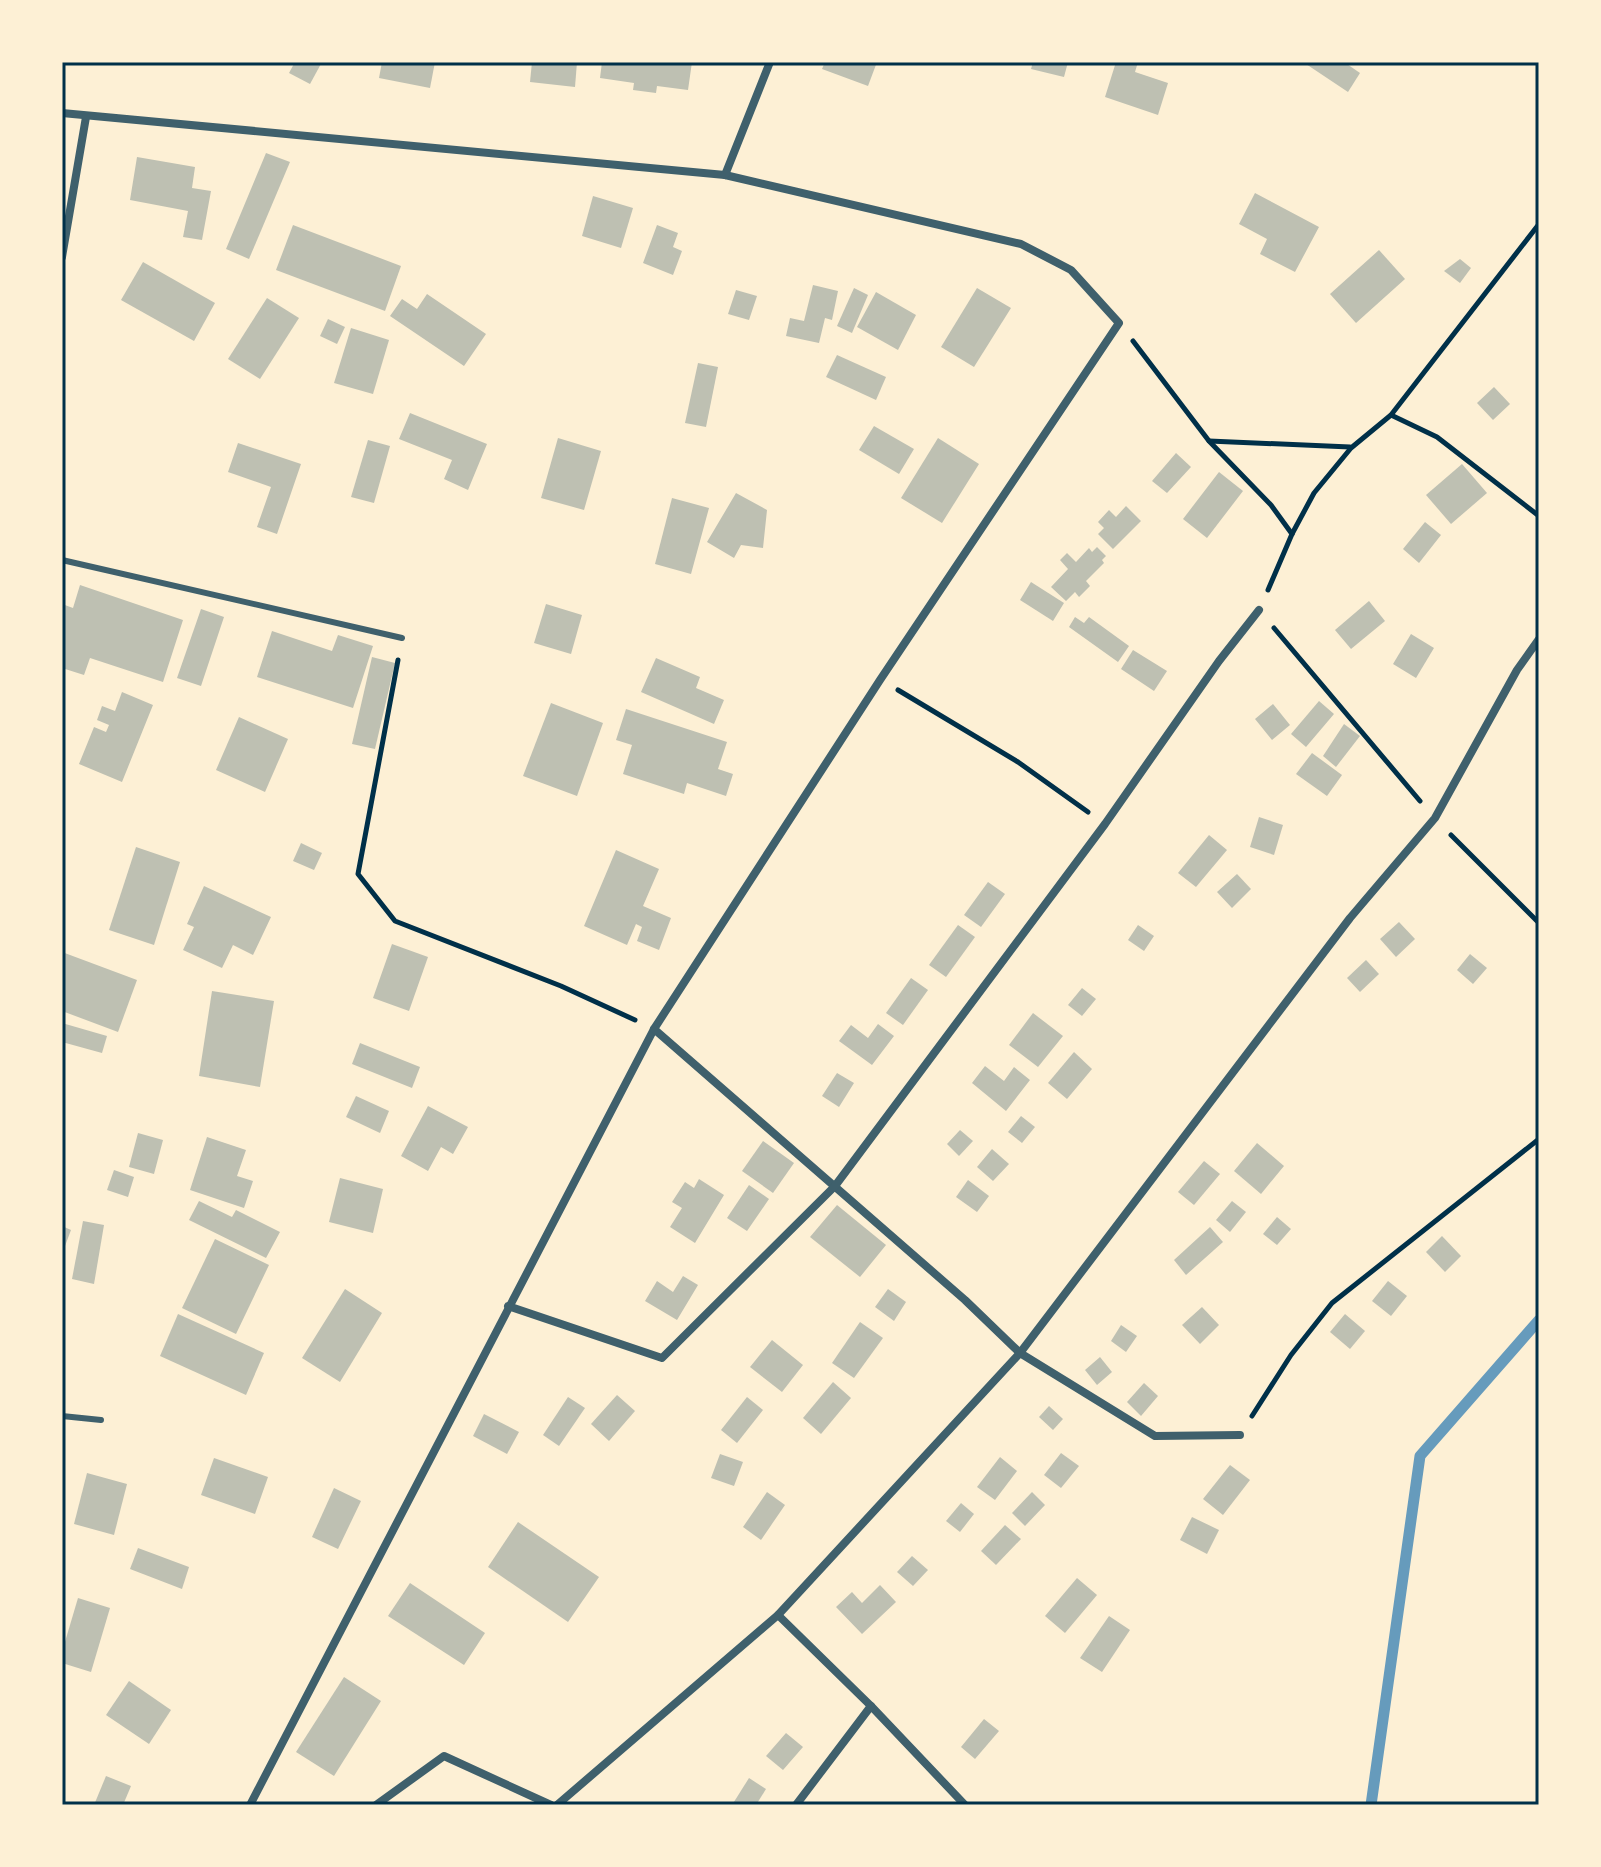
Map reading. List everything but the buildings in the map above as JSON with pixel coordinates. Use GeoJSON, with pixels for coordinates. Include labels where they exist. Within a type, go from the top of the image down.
{"type":"FeatureCollection","features":[{"type":"Feature","properties":{"kind":"street"},"geometry":{"type":"LineString","coordinates":[[725,175],[770,62]]}},
{"type":"Feature","properties":{"kind":"street"},"geometry":{"type":"LineString","coordinates":[[62,113],[725,175],[1021,244],[1071,270],[1119,323],[880,680],[654,1029],[250,1805]]}},
{"type":"Feature","properties":{"kind":"street"},"geometry":{"type":"LineString","coordinates":[[62,257],[86,117]]}},
{"type":"Feature","properties":{"kind":"street"},"geometry":{"type":"LineString","coordinates":[[508,1306],[662,1358],[835,1186],[1105,824],[1219,661],[1259,610]]}},
{"type":"Feature","properties":{"kind":"street"},"geometry":{"type":"LineString","coordinates":[[376,1805],[444,1756],[554,1805],[778,1615],[1020,1353],[1350,918],[1435,818],[1517,670],[1539,639]]}},
{"type":"Feature","properties":{"kind":"street"},"geometry":{"type":"LineString","coordinates":[[654,1029],[965,1300],[1020,1353],[1155,1436],[1240,1435]]}},
{"type":"Feature","properties":{"kind":"street"},"geometry":{"type":"LineString","coordinates":[[778,1615],[871,1706],[965,1805]]}},
{"type":"Feature","properties":{"kind":"street"},"geometry":{"type":"LineString","coordinates":[[796,1805],[871,1706]]}},
{"type":"Feature","properties":{"kind":"lane"},"geometry":{"type":"LineString","coordinates":[[62,560],[402,638]]}},
{"type":"Feature","properties":{"kind":"lane"},"geometry":{"type":"LineString","coordinates":[[62,1416],[101,1420]]}},
{"type":"Feature","properties":{"kind":"path"},"geometry":{"type":"LineString","coordinates":[[1539,224],[1391,415],[1351,448],[1314,493],[1292,534],[1259,610],[1435,818],[1539,923]]}},
{"type":"Feature","properties":{"kind":"path"},"geometry":{"type":"LineString","coordinates":[[1119,323],[1209,441],[1271,505],[1292,534]]}},
{"type":"Feature","properties":{"kind":"path"},"geometry":{"type":"LineString","coordinates":[[1391,415],[1437,437],[1539,516]]}},
{"type":"Feature","properties":{"kind":"path"},"geometry":{"type":"LineString","coordinates":[[1209,441],[1351,448]]}},
{"type":"Feature","properties":{"kind":"path"},"geometry":{"type":"LineString","coordinates":[[402,638],[358,874],[395,921],[561,986],[654,1029]]}},
{"type":"Feature","properties":{"kind":"path"},"geometry":{"type":"LineString","coordinates":[[880,680],[1018,762],[1105,824]]}},
{"type":"Feature","properties":{"kind":"path"},"geometry":{"type":"LineString","coordinates":[[1240,1435],[1291,1355],[1332,1303],[1539,1139]]}},
{"type":"Feature","properties":{"kind":"waterway"},"geometry":{"type":"LineString","coordinates":[[1371,1805],[1420,1456],[1539,1320]]}}]}
